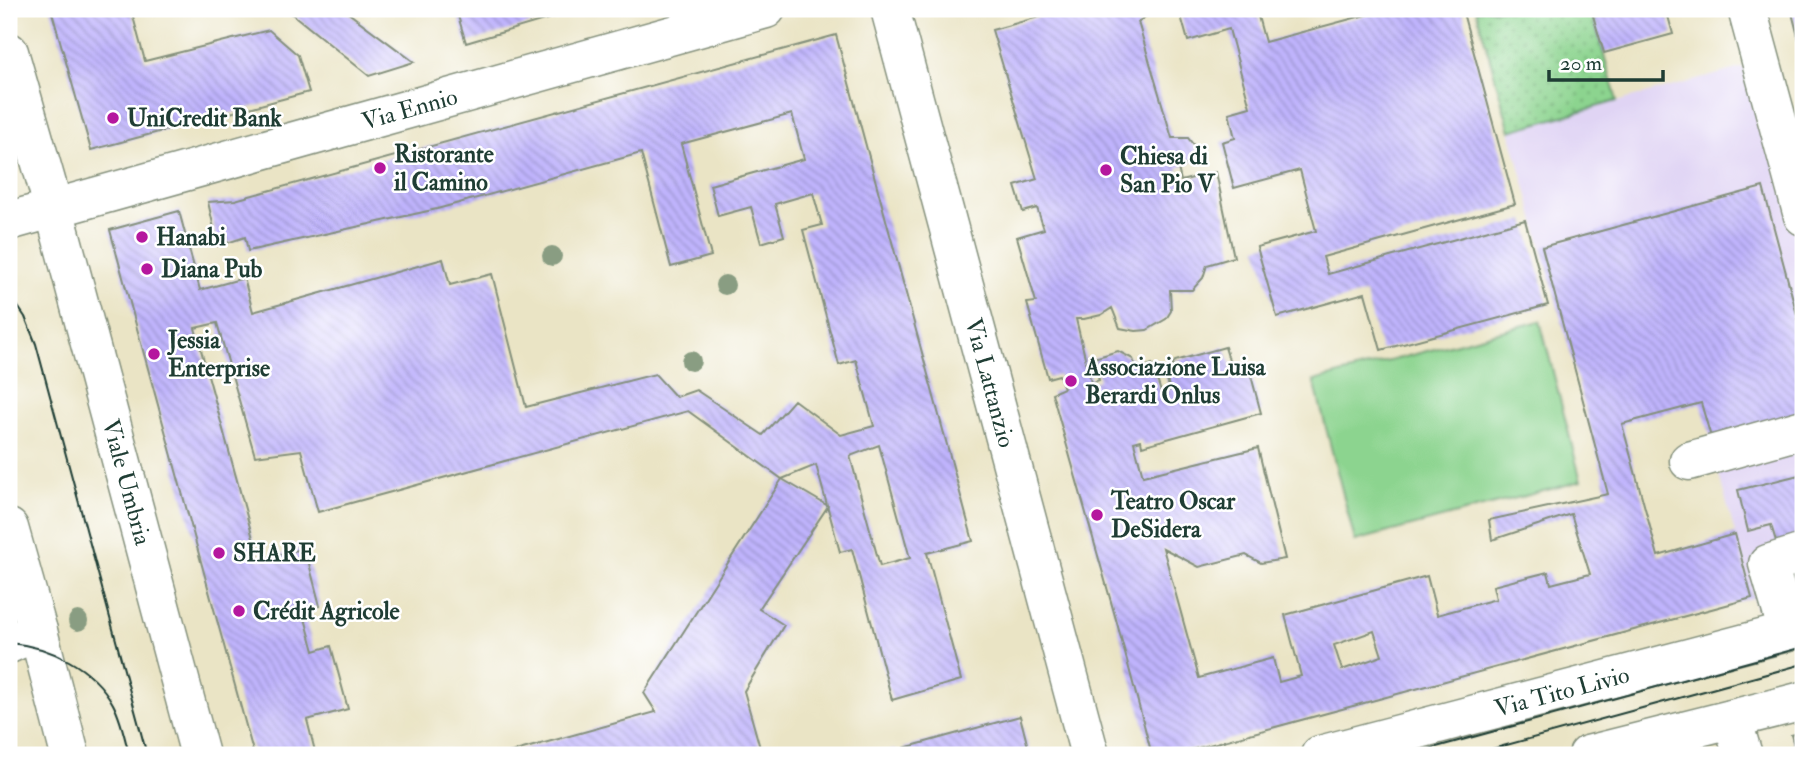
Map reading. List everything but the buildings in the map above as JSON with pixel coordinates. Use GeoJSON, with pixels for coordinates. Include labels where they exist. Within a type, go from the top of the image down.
{"type":"FeatureCollection","features":[{"type":"Feature","properties":{"kind":"street","name":"Via Ennio"},"geometry":{"type":"LineString","coordinates":[[54,209],[766,9]]}},
{"type":"Feature","properties":{"kind":"street","name":"Via Lattanzio"},"geometry":{"type":"LineString","coordinates":[[890,9],[1090,755]]}},
{"type":"Feature","properties":{"kind":"street"},"geometry":{"type":"LineString","coordinates":[[1747,9],[1798,174],[1803,216]]}},
{"type":"Feature","properties":{"kind":"street","name":"Viale Umbria"},"geometry":{"type":"LineString","coordinates":[[9,52],[54,209],[200,755]]}},
{"type":"Feature","properties":{"kind":"street"},"geometry":{"type":"LineString","coordinates":[[9,221],[54,209]]}},
{"type":"Feature","properties":{"kind":"street"},"geometry":{"type":"LineString","coordinates":[[1689,461],[1803,429]]}},
{"type":"Feature","properties":{"kind":"street"},"geometry":{"type":"LineString","coordinates":[[9,528],[24,637],[70,755]]}},
{"type":"Feature","properties":{"kind":"street"},"geometry":{"type":"LineString","coordinates":[[1796,630],[1768,564],[1803,553]]}},
{"type":"Feature","properties":{"kind":"street","name":"Via Tito Livio"},"geometry":{"type":"LineString","coordinates":[[1320,755],[1796,630]]}},
{"type":"Feature","properties":{"kind":"street"},"geometry":{"type":"LineString","coordinates":[[1588,755],[1803,701]]}},
{"type":"Feature","properties":{"kind":"street"},"geometry":{"type":"LineString","coordinates":[[1732,719],[1743,755]]}},
{"type":"Feature","properties":{"kind":"path"},"geometry":{"type":"LineString","coordinates":[[136,12],[148,9]]}},
{"type":"Feature","properties":{"kind":"shaded area"},"geometry":{"type":"Polygon","coordinates":[[[1759,63],[1803,229],[1803,625],[1763,635],[1701,403],[1572,356],[1510,131],[1759,63]]]}},
{"type":"Feature","properties":{"kind":"green space"},"geometry":{"type":"Polygon","coordinates":[[[1476,9],[1591,9],[1617,101],[1510,131],[1476,9]]]}},
{"type":"Feature","properties":{"kind":"green space"},"geometry":{"type":"Polygon","coordinates":[[[1540,321],[1581,481],[1355,541],[1314,381],[1540,321]]]}},
{"type":"Feature","properties":{"kind":"tram line"},"geometry":{"type":"LineString","coordinates":[[9,293],[25,317],[36,344],[147,755]]}},
{"type":"Feature","properties":{"kind":"tram line"},"geometry":{"type":"LineString","coordinates":[[9,643],[54,654],[82,669],[94,679],[116,710],[129,755]]}},
{"type":"Feature","properties":{"kind":"tram line"},"geometry":{"type":"LineString","coordinates":[[1407,755],[1803,647]]}},
{"type":"Feature","properties":{"kind":"tram line"},"geometry":{"type":"LineString","coordinates":[[1470,755],[1803,664]]}},
{"type":"Feature","properties":{"kind":"place","name":"UniCredit Bank"},"geometry":{"type":"Point","coordinates":[113,118]}},
{"type":"Feature","properties":{"kind":"place","name":"Ristorante il Camino"},"geometry":{"type":"Point","coordinates":[380,168]}},
{"type":"Feature","properties":{"kind":"place","name":"Chiesa di San Pio V"},"geometry":{"type":"Point","coordinates":[1106,170]}},
{"type":"Feature","properties":{"kind":"place","name":"Hanabi"},"geometry":{"type":"Point","coordinates":[142,237]}},
{"type":"Feature","properties":{"kind":"place","name":"Diana Pub"},"geometry":{"type":"Point","coordinates":[147,269]}},
{"type":"Feature","properties":{"kind":"place","name":"Jessia Enterprise"},"geometry":{"type":"Point","coordinates":[154,354]}},
{"type":"Feature","properties":{"kind":"place","name":"Associazione Luisa Berardi Onlus"},"geometry":{"type":"Point","coordinates":[1071,381]}},
{"type":"Feature","properties":{"kind":"place","name":"Teatro Oscar DeSidera"},"geometry":{"type":"Point","coordinates":[1097,515]}},
{"type":"Feature","properties":{"kind":"place","name":"SHARE"},"geometry":{"type":"Point","coordinates":[219,553]}},
{"type":"Feature","properties":{"kind":"place","name":"Crédit Agricole"},"geometry":{"type":"Point","coordinates":[239,611]}}]}
